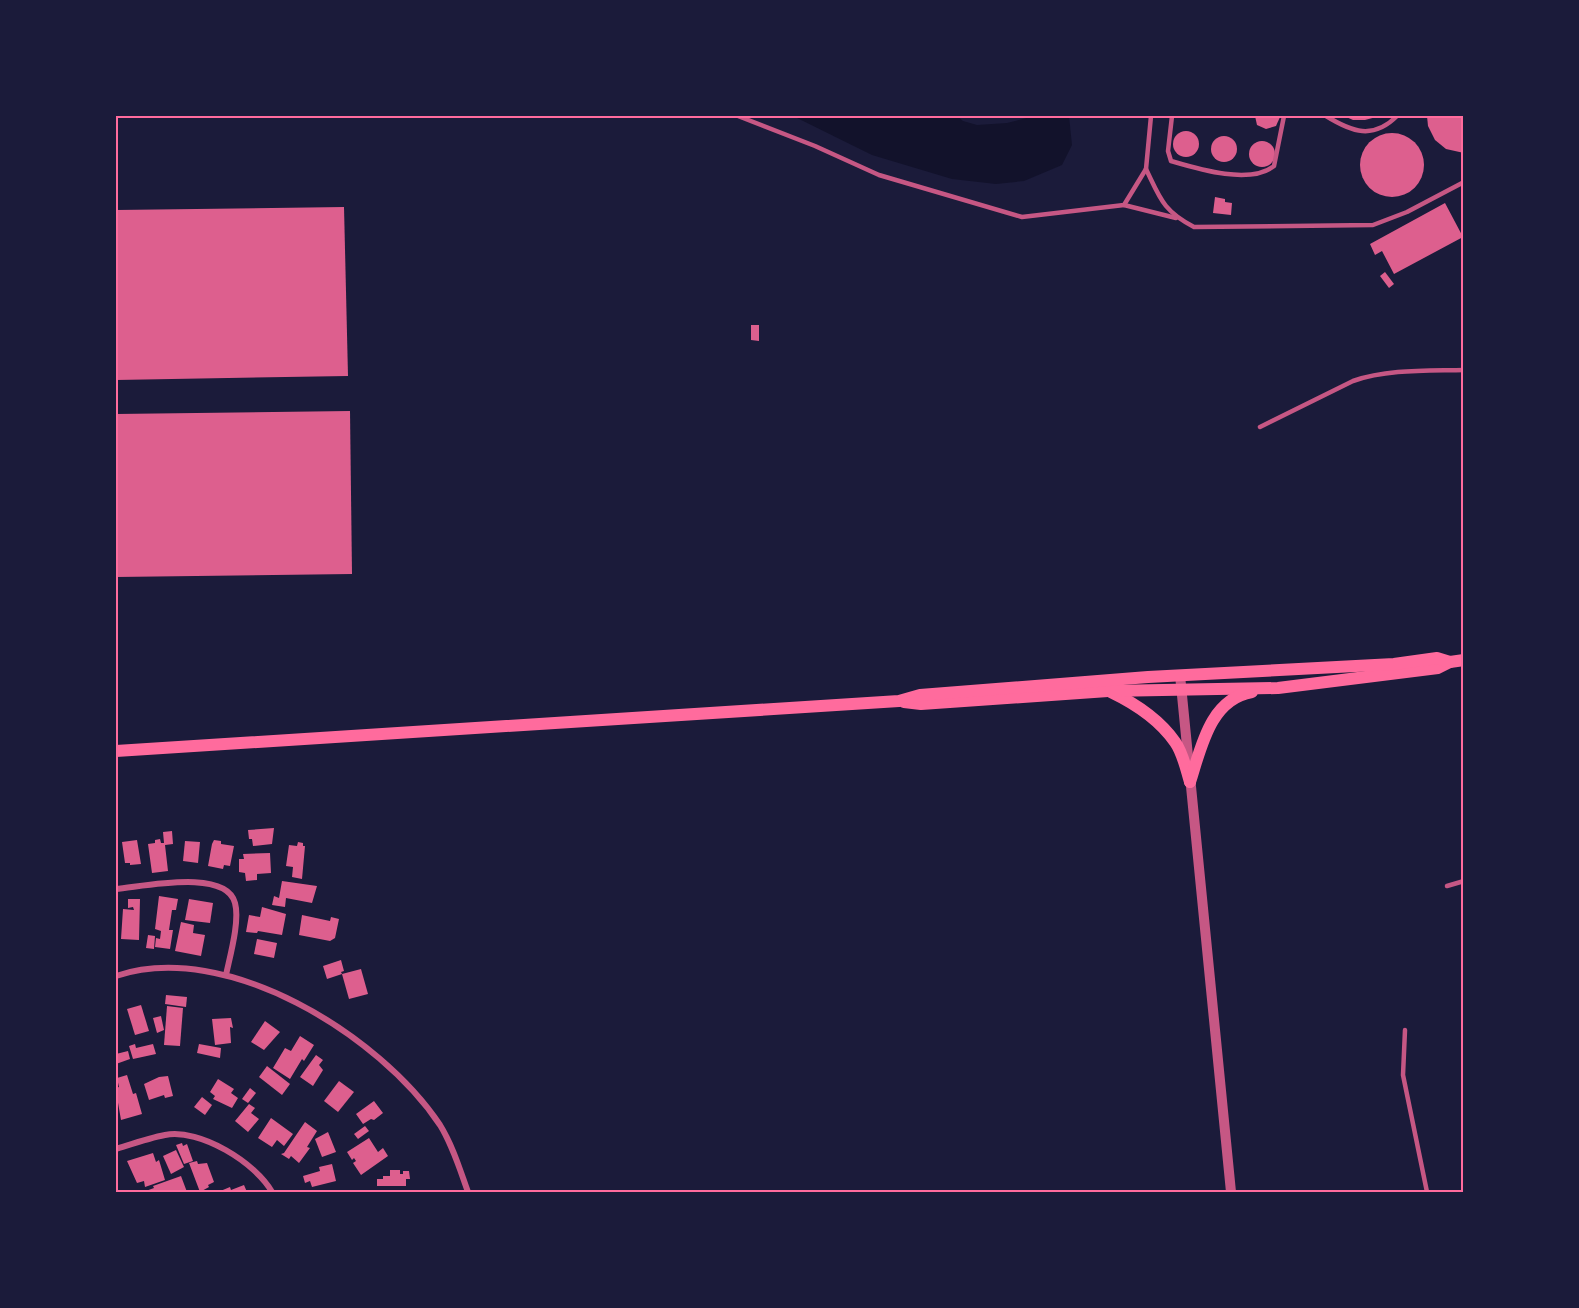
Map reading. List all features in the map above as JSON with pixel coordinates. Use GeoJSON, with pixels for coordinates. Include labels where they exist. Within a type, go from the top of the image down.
{"type":"FeatureCollection","features":[{"type":"Feature","properties":{"kind":"main road"},"geometry":{"type":"LineString","coordinates":[[899,701],[920,695],[1180,675],[1394,664],[1437,658],[1450,662]]}},
{"type":"Feature","properties":{"kind":"main road"},"geometry":{"type":"LineString","coordinates":[[1190,782],[1211,722],[1232,700],[1242,694],[1438,668],[1450,662],[1464,660]]}},
{"type":"Feature","properties":{"kind":"main road"},"geometry":{"type":"LineString","coordinates":[[116,752],[899,701],[921,704],[1108,691],[1278,688]]}},
{"type":"Feature","properties":{"kind":"main road"},"geometry":{"type":"LineString","coordinates":[[1108,691],[1136,704],[1163,728],[1176,743],[1190,782]]}},
{"type":"Feature","properties":{"kind":"street"},"geometry":{"type":"LineString","coordinates":[[1180,675],[1231,1192]]}},
{"type":"Feature","properties":{"kind":"street"},"geometry":{"type":"LineString","coordinates":[[116,889],[202,882],[224,886],[235,902],[236,923],[226,975]]}},
{"type":"Feature","properties":{"kind":"street"},"geometry":{"type":"LineString","coordinates":[[116,976],[147,968],[201,970],[226,975],[266,988],[296,1003],[351,1038],[394,1073],[418,1097],[441,1128],[452,1148],[468,1192]]}},
{"type":"Feature","properties":{"kind":"street"},"geometry":{"type":"LineString","coordinates":[[116,1149],[166,1134],[183,1134],[202,1139],[226,1149],[248,1166],[272,1192]]}},
{"type":"Feature","properties":{"kind":"lane"},"geometry":{"type":"LineString","coordinates":[[738,116],[815,146],[879,175],[1022,218],[1124,204],[1176,218],[1194,227],[1373,225],[1400,215],[1464,182]]}},
{"type":"Feature","properties":{"kind":"lane"},"geometry":{"type":"LineString","coordinates":[[1124,204],[1146,169],[1151,116]]}},
{"type":"Feature","properties":{"kind":"lane"},"geometry":{"type":"LineString","coordinates":[[1172,116],[1168,151],[1171,161],[1216,172],[1249,174],[1266,172],[1274,166],[1284,116]]}},
{"type":"Feature","properties":{"kind":"lane"},"geometry":{"type":"LineString","coordinates":[[1326,116],[1360,132],[1380,129],[1397,116]]}},
{"type":"Feature","properties":{"kind":"lane"},"geometry":{"type":"LineString","coordinates":[[1146,169],[1163,203],[1176,218]]}},
{"type":"Feature","properties":{"kind":"lane"},"geometry":{"type":"LineString","coordinates":[[1260,427],[1369,375],[1464,370]]}},
{"type":"Feature","properties":{"kind":"lane"},"geometry":{"type":"LineString","coordinates":[[1447,886],[1464,881]]}},
{"type":"Feature","properties":{"kind":"lane"},"geometry":{"type":"LineString","coordinates":[[1405,1030],[1403,1075],[1427,1192]]}},
{"type":"Feature","properties":{"kind":"shaded area"},"geometry":{"type":"Polygon","coordinates":[[[793,116],[957,116],[963,121],[977,125],[1007,123],[1034,116],[1069,116],[1072,145],[1062,165],[1024,181],[996,184],[952,179],[872,155],[793,116]]]}},
{"type":"Feature","properties":{"kind":"building"},"geometry":{"type":"Polygon","coordinates":[[[1255,116],[1280,117],[1276,126],[1266,129],[1257,125],[1255,116]]]}},
{"type":"Feature","properties":{"kind":"building"},"geometry":{"type":"Polygon","coordinates":[[[1344,116],[1380,116],[1353,120],[1344,116]]]}},
{"type":"Feature","properties":{"kind":"building"},"geometry":{"type":"Polygon","coordinates":[[[1427,116],[1464,116],[1464,153],[1446,149],[1435,140],[1428,126],[1427,116]]]}},
{"type":"Feature","properties":{"kind":"building"},"geometry":{"type":"Polygon","coordinates":[[[1186,131],[1195,135],[1199,144],[1195,153],[1186,157],[1177,153],[1173,144],[1177,135],[1186,131]]]}},
{"type":"Feature","properties":{"kind":"building"},"geometry":{"type":"Polygon","coordinates":[[[1392,133],[1415,142],[1424,165],[1415,188],[1392,197],[1369,188],[1360,165],[1369,142],[1392,133]]]}},
{"type":"Feature","properties":{"kind":"building"},"geometry":{"type":"Polygon","coordinates":[[[1224,136],[1233,140],[1237,149],[1233,158],[1224,162],[1215,158],[1211,149],[1215,140],[1224,136]]]}},
{"type":"Feature","properties":{"kind":"building"},"geometry":{"type":"Polygon","coordinates":[[[1262,141],[1271,145],[1275,154],[1271,163],[1262,167],[1253,163],[1249,154],[1253,145],[1262,141]]]}},
{"type":"Feature","properties":{"kind":"building"},"geometry":{"type":"Polygon","coordinates":[[[1215,197],[1232,203],[1231,215],[1213,213],[1215,197]]]}},
{"type":"Feature","properties":{"kind":"building"},"geometry":{"type":"Polygon","coordinates":[[[1445,203],[1463,237],[1394,274],[1382,251],[1375,255],[1370,244],[1445,203]]]}},
{"type":"Feature","properties":{"kind":"building"},"geometry":{"type":"Polygon","coordinates":[[[344,207],[348,376],[116,380],[116,210],[344,207]]]}},
{"type":"Feature","properties":{"kind":"building"},"geometry":{"type":"Polygon","coordinates":[[[1385,272],[1394,284],[1389,288],[1380,276],[1385,272]]]}},
{"type":"Feature","properties":{"kind":"building"},"geometry":{"type":"Polygon","coordinates":[[[751,325],[759,325],[759,341],[751,340],[751,325]]]}},
{"type":"Feature","properties":{"kind":"building"},"geometry":{"type":"Polygon","coordinates":[[[350,411],[352,574],[116,577],[116,414],[350,411]]]}},
{"type":"Feature","properties":{"kind":"building"},"geometry":{"type":"Polygon","coordinates":[[[274,828],[272,844],[253,846],[248,830],[274,828]]]}},
{"type":"Feature","properties":{"kind":"building"},"geometry":{"type":"Polygon","coordinates":[[[172,831],[173,844],[165,845],[168,871],[152,873],[148,844],[160,839],[161,843],[164,843],[163,832],[172,831]]]}},
{"type":"Feature","properties":{"kind":"building"},"geometry":{"type":"Polygon","coordinates":[[[137,840],[141,864],[130,865],[130,863],[125,863],[122,842],[137,840]]]}},
{"type":"Feature","properties":{"kind":"building"},"geometry":{"type":"Polygon","coordinates":[[[214,840],[221,841],[221,844],[234,846],[230,866],[224,865],[223,869],[208,866],[214,840]]]}},
{"type":"Feature","properties":{"kind":"building"},"geometry":{"type":"Polygon","coordinates":[[[185,841],[200,842],[198,863],[183,861],[185,841]]]}},
{"type":"Feature","properties":{"kind":"building"},"geometry":{"type":"Polygon","coordinates":[[[298,842],[305,846],[302,879],[292,877],[293,867],[286,866],[289,845],[297,846],[298,842]]]}},
{"type":"Feature","properties":{"kind":"building"},"geometry":{"type":"Polygon","coordinates":[[[270,853],[271,873],[257,874],[257,880],[246,881],[245,873],[239,872],[239,859],[244,859],[243,854],[270,853]]]}},
{"type":"Feature","properties":{"kind":"building"},"geometry":{"type":"Polygon","coordinates":[[[282,881],[317,886],[312,903],[286,898],[285,907],[272,905],[274,896],[279,898],[282,881]]]}},
{"type":"Feature","properties":{"kind":"building"},"geometry":{"type":"Polygon","coordinates":[[[159,896],[178,899],[176,910],[172,910],[169,930],[173,930],[170,949],[155,947],[156,938],[160,939],[161,931],[155,929],[159,896]]]}},
{"type":"Feature","properties":{"kind":"building"},"geometry":{"type":"Polygon","coordinates":[[[128,899],[140,899],[139,940],[121,939],[123,909],[134,910],[133,907],[128,908],[128,899]]]}},
{"type":"Feature","properties":{"kind":"building"},"geometry":{"type":"Polygon","coordinates":[[[189,899],[213,903],[210,923],[185,920],[189,899]]]}},
{"type":"Feature","properties":{"kind":"building"},"geometry":{"type":"Polygon","coordinates":[[[262,907],[286,914],[282,935],[258,931],[257,933],[246,932],[249,915],[260,917],[262,907]]]}},
{"type":"Feature","properties":{"kind":"building"},"geometry":{"type":"Polygon","coordinates":[[[302,915],[330,921],[331,917],[339,919],[335,938],[330,941],[299,935],[302,915]]]}},
{"type":"Feature","properties":{"kind":"building"},"geometry":{"type":"Polygon","coordinates":[[[181,922],[194,925],[193,933],[205,935],[201,956],[175,951],[181,922]]]}},
{"type":"Feature","properties":{"kind":"building"},"geometry":{"type":"Polygon","coordinates":[[[148,935],[155,936],[154,949],[146,948],[148,935]]]}},
{"type":"Feature","properties":{"kind":"building"},"geometry":{"type":"Polygon","coordinates":[[[257,939],[277,943],[274,958],[254,954],[257,939]]]}},
{"type":"Feature","properties":{"kind":"building"},"geometry":{"type":"Polygon","coordinates":[[[341,960],[344,971],[341,972],[342,974],[327,979],[323,966],[341,960]]]}},
{"type":"Feature","properties":{"kind":"building"},"geometry":{"type":"Polygon","coordinates":[[[361,969],[368,994],[349,999],[342,974],[361,969]]]}},
{"type":"Feature","properties":{"kind":"building"},"geometry":{"type":"Polygon","coordinates":[[[166,995],[187,997],[186,1007],[165,1004],[166,995]]]}},
{"type":"Feature","properties":{"kind":"building"},"geometry":{"type":"Polygon","coordinates":[[[141,1005],[149,1031],[135,1035],[127,1009],[141,1005]]]}},
{"type":"Feature","properties":{"kind":"building"},"geometry":{"type":"Polygon","coordinates":[[[167,1006],[183,1008],[180,1046],[164,1045],[167,1006]]]}},
{"type":"Feature","properties":{"kind":"building"},"geometry":{"type":"Polygon","coordinates":[[[161,1016],[164,1030],[157,1033],[153,1018],[161,1016]]]}},
{"type":"Feature","properties":{"kind":"building"},"geometry":{"type":"Polygon","coordinates":[[[231,1018],[233,1028],[230,1027],[231,1043],[215,1045],[212,1019],[231,1018]]]}},
{"type":"Feature","properties":{"kind":"building"},"geometry":{"type":"Polygon","coordinates":[[[265,1021],[280,1032],[264,1050],[251,1042],[265,1021]]]}},
{"type":"Feature","properties":{"kind":"building"},"geometry":{"type":"Polygon","coordinates":[[[300,1036],[314,1045],[290,1079],[273,1068],[285,1048],[291,1051],[300,1036]]]}},
{"type":"Feature","properties":{"kind":"building"},"geometry":{"type":"Polygon","coordinates":[[[135,1044],[136,1048],[153,1044],[156,1054],[133,1059],[129,1046],[135,1044]]]}},
{"type":"Feature","properties":{"kind":"building"},"geometry":{"type":"Polygon","coordinates":[[[199,1044],[221,1048],[220,1058],[197,1053],[199,1044]]]}},
{"type":"Feature","properties":{"kind":"building"},"geometry":{"type":"Polygon","coordinates":[[[128,1051],[130,1059],[116,1064],[116,1054],[128,1051]]]}},
{"type":"Feature","properties":{"kind":"building"},"geometry":{"type":"Polygon","coordinates":[[[316,1055],[323,1060],[319,1065],[323,1070],[313,1086],[300,1077],[316,1055]]]}},
{"type":"Feature","properties":{"kind":"building"},"geometry":{"type":"Polygon","coordinates":[[[267,1066],[290,1084],[282,1095],[259,1077],[267,1066]]]}},
{"type":"Feature","properties":{"kind":"building"},"geometry":{"type":"Polygon","coordinates":[[[127,1075],[133,1094],[136,1093],[142,1114],[121,1120],[116,1091],[119,1087],[117,1078],[127,1075]]]}},
{"type":"Feature","properties":{"kind":"building"},"geometry":{"type":"Polygon","coordinates":[[[168,1076],[173,1096],[165,1098],[164,1095],[149,1100],[144,1084],[159,1077],[168,1076]]]}},
{"type":"Feature","properties":{"kind":"building"},"geometry":{"type":"Polygon","coordinates":[[[218,1079],[234,1089],[231,1093],[238,1098],[232,1108],[213,1099],[215,1096],[210,1092],[218,1079]]]}},
{"type":"Feature","properties":{"kind":"building"},"geometry":{"type":"Polygon","coordinates":[[[339,1081],[354,1092],[338,1112],[324,1101],[339,1081]]]}},
{"type":"Feature","properties":{"kind":"building"},"geometry":{"type":"Polygon","coordinates":[[[250,1088],[256,1093],[248,1103],[242,1099],[250,1088]]]}},
{"type":"Feature","properties":{"kind":"building"},"geometry":{"type":"Polygon","coordinates":[[[202,1097],[212,1105],[205,1115],[194,1107],[202,1097]]]}},
{"type":"Feature","properties":{"kind":"building"},"geometry":{"type":"Polygon","coordinates":[[[374,1101],[383,1113],[363,1124],[356,1114],[374,1101]]]}},
{"type":"Feature","properties":{"kind":"building"},"geometry":{"type":"Polygon","coordinates":[[[249,1104],[255,1108],[251,1113],[259,1119],[248,1132],[235,1121],[249,1104]]]}},
{"type":"Feature","properties":{"kind":"building"},"geometry":{"type":"Polygon","coordinates":[[[271,1118],[293,1134],[284,1146],[277,1140],[272,1147],[258,1138],[271,1118]]]}},
{"type":"Feature","properties":{"kind":"building"},"geometry":{"type":"Polygon","coordinates":[[[305,1122],[317,1131],[307,1147],[310,1148],[299,1163],[291,1156],[289,1159],[281,1154],[305,1122]]]}},
{"type":"Feature","properties":{"kind":"building"},"geometry":{"type":"Polygon","coordinates":[[[365,1126],[369,1131],[358,1139],[354,1134],[365,1126]]]}},
{"type":"Feature","properties":{"kind":"building"},"geometry":{"type":"Polygon","coordinates":[[[328,1132],[336,1152],[322,1157],[315,1139],[328,1132]]]}},
{"type":"Feature","properties":{"kind":"building"},"geometry":{"type":"Polygon","coordinates":[[[369,1138],[378,1152],[383,1148],[388,1156],[361,1175],[353,1163],[356,1161],[354,1158],[352,1160],[347,1152],[369,1138]]]}},
{"type":"Feature","properties":{"kind":"building"},"geometry":{"type":"Polygon","coordinates":[[[182,1143],[183,1146],[187,1144],[193,1161],[184,1164],[176,1145],[182,1143]]]}},
{"type":"Feature","properties":{"kind":"building"},"geometry":{"type":"Polygon","coordinates":[[[176,1150],[184,1167],[171,1174],[163,1156],[176,1150]]]}},
{"type":"Feature","properties":{"kind":"building"},"geometry":{"type":"Polygon","coordinates":[[[153,1153],[156,1162],[159,1160],[165,1180],[145,1187],[144,1181],[137,1183],[127,1161],[153,1153]]]}},
{"type":"Feature","properties":{"kind":"building"},"geometry":{"type":"Polygon","coordinates":[[[197,1161],[198,1164],[207,1163],[214,1182],[200,1192],[189,1163],[197,1161]]]}},
{"type":"Feature","properties":{"kind":"building"},"geometry":{"type":"Polygon","coordinates":[[[332,1164],[336,1181],[312,1187],[310,1181],[305,1183],[303,1176],[320,1171],[319,1167],[332,1164]]]}},
{"type":"Feature","properties":{"kind":"building"},"geometry":{"type":"Polygon","coordinates":[[[390,1170],[400,1170],[400,1174],[403,1174],[403,1171],[409,1171],[410,1179],[406,1179],[406,1186],[377,1186],[377,1179],[390,1176],[390,1170]]]}},
{"type":"Feature","properties":{"kind":"building"},"geometry":{"type":"Polygon","coordinates":[[[181,1176],[187,1192],[143,1192],[154,1188],[153,1186],[181,1176]]]}},
{"type":"Feature","properties":{"kind":"building"},"geometry":{"type":"Polygon","coordinates":[[[244,1185],[247,1192],[218,1192],[230,1187],[231,1190],[244,1185]]]}}]}
